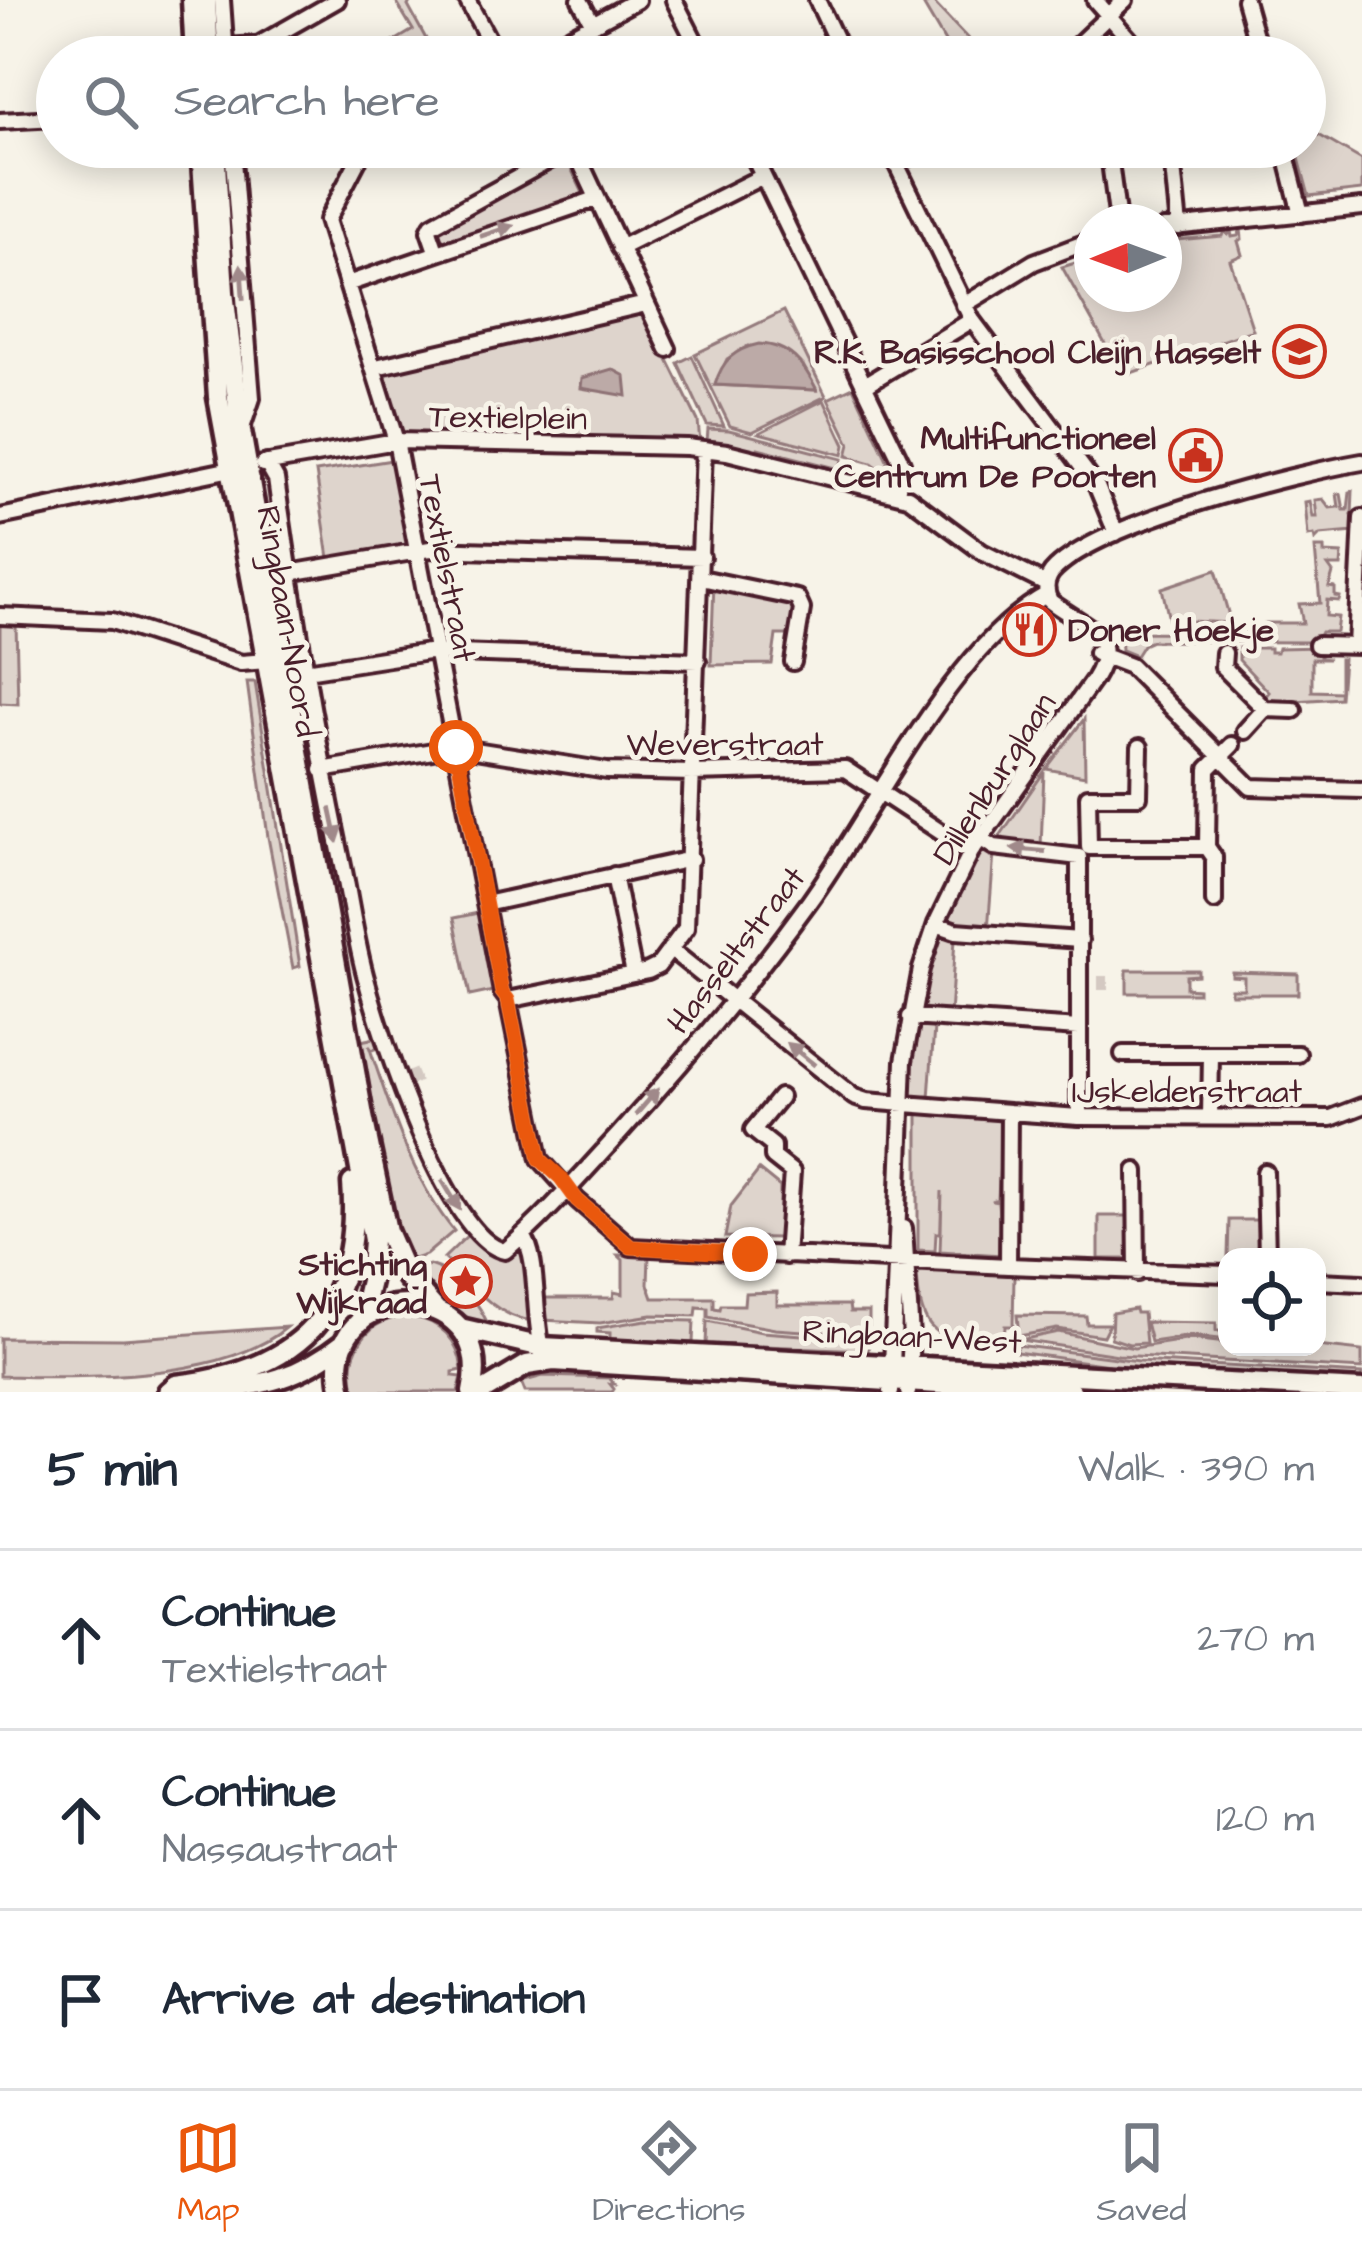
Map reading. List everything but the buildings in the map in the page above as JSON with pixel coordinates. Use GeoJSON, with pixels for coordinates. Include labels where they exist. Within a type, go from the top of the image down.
{"type":"FeatureCollection","features":[{"type":"Feature","properties":{"kind":"main road"},"geometry":{"type":"LineString","coordinates":[[192,0],[195,36]]}},
{"type":"Feature","properties":{"kind":"main road"},"geometry":{"type":"LineString","coordinates":[[206,0],[215,36]]}},
{"type":"Feature","properties":{"kind":"main road","name":"Ringbaan-Noord"},"geometry":{"type":"LineString","coordinates":[[202,168],[216,376],[249,466],[261,662],[374,1240],[359,1322]]}},
{"type":"Feature","properties":{"kind":"main road","name":"Ringbaan-Noord"},"geometry":{"type":"LineString","coordinates":[[216,168],[224,292],[242,431],[378,1192],[387,1231],[404,1270],[436,1310],[460,1328]]}},
{"type":"Feature","properties":{"kind":"main road","name":"Ringbaan-Noord"},"geometry":{"type":"LineString","coordinates":[[168,1392],[176,1384],[233,1375],[277,1358],[327,1312],[345,1277],[352,1250],[355,1214],[341,1113],[347,1102]]}},
{"type":"Feature","properties":{"kind":"main road"},"geometry":{"type":"LineString","coordinates":[[202,1392],[305,1371],[345,1342],[359,1322],[376,1310],[400,1303],[436,1310]]}},
{"type":"Feature","properties":{"kind":"main road"},"geometry":{"type":"LineString","coordinates":[[460,1328],[475,1361],[472,1392]]}},
{"type":"Feature","properties":{"kind":"main road","name":"Ringbaan-West"},"geometry":{"type":"LineString","coordinates":[[460,1328],[542,1347],[900,1380],[1362,1390]]}},
{"type":"Feature","properties":{"kind":"main road"},"geometry":{"type":"LineString","coordinates":[[341,1392],[338,1368],[345,1342]]}},
{"type":"Feature","properties":{"kind":"main road","name":"Ringbaan-West"},"geometry":{"type":"LineString","coordinates":[[482,1392],[526,1365],[553,1361],[1072,1392]]}},
{"type":"Feature","properties":{"kind":"street"},"geometry":{"type":"LineString","coordinates":[[221,36],[223,0]]}},
{"type":"Feature","properties":{"kind":"street"},"geometry":{"type":"LineString","coordinates":[[274,36],[337,0]]}},
{"type":"Feature","properties":{"kind":"street"},"geometry":{"type":"LineString","coordinates":[[467,0],[487,36]]}},
{"type":"Feature","properties":{"kind":"street"},"geometry":{"type":"LineString","coordinates":[[580,0],[592,24]]}},
{"type":"Feature","properties":{"kind":"street"},"geometry":{"type":"LineString","coordinates":[[570,36],[637,0]]}},
{"type":"Feature","properties":{"kind":"street"},"geometry":{"type":"LineString","coordinates":[[674,0],[692,36]]}},
{"type":"Feature","properties":{"kind":"street"},"geometry":{"type":"LineString","coordinates":[[817,0],[834,36]]}},
{"type":"Feature","properties":{"kind":"street"},"geometry":{"type":"LineString","coordinates":[[1095,0],[1128,36]]}},
{"type":"Feature","properties":{"kind":"street"},"geometry":{"type":"LineString","coordinates":[[1088,36],[1126,0]]}},
{"type":"Feature","properties":{"kind":"street"},"geometry":{"type":"LineString","coordinates":[[1245,0],[1255,36]]}},
{"type":"Feature","properties":{"kind":"street"},"geometry":{"type":"LineString","coordinates":[[0,121],[36,119]]}},
{"type":"Feature","properties":{"kind":"street","name":"Ringbaan-Noord"},"geometry":{"type":"LineString","coordinates":[[234,168],[252,398],[242,431]]}},
{"type":"Feature","properties":{"kind":"street"},"geometry":{"type":"LineString","coordinates":[[354,168],[327,220],[376,367]]}},
{"type":"Feature","properties":{"kind":"street"},"geometry":{"type":"LineString","coordinates":[[436,251],[429,231],[432,225],[535,168]]}},
{"type":"Feature","properties":{"kind":"street"},"geometry":{"type":"LineString","coordinates":[[583,168],[668,349]]}},
{"type":"Feature","properties":{"kind":"street"},"geometry":{"type":"LineString","coordinates":[[759,168],[902,463],[897,494]]}},
{"type":"Feature","properties":{"kind":"street"},"geometry":{"type":"LineString","coordinates":[[898,168],[968,313],[1097,487],[1116,533]]}},
{"type":"Feature","properties":{"kind":"street"},"geometry":{"type":"LineString","coordinates":[[1111,168],[1116,204]]}},
{"type":"Feature","properties":{"kind":"street"},"geometry":{"type":"LineString","coordinates":[[1171,168],[1171,204]]}},
{"type":"Feature","properties":{"kind":"street"},"geometry":{"type":"LineString","coordinates":[[1289,168],[1301,214]]}},
{"type":"Feature","properties":{"kind":"street"},"geometry":{"type":"LineString","coordinates":[[620,248],[763,176]]}},
{"type":"Feature","properties":{"kind":"street"},"geometry":{"type":"LineString","coordinates":[[347,284],[596,199]]}},
{"type":"Feature","properties":{"kind":"street"},"geometry":{"type":"LineString","coordinates":[[1182,226],[1362,207]]}},
{"type":"Feature","properties":{"kind":"street"},"geometry":{"type":"LineString","coordinates":[[865,385],[1034,262],[1074,247]]}},
{"type":"Feature","properties":{"kind":"street","name":"Textielplein"},"geometry":{"type":"LineString","coordinates":[[646,304],[376,367],[395,441],[704,449],[908,497],[982,552],[1046,589],[1104,642],[1101,654]]}},
{"type":"Feature","properties":{"kind":"street"},"geometry":{"type":"LineString","coordinates":[[0,517],[395,441]]}},
{"type":"Feature","properties":{"kind":"street","name":"Textielstraat"},"geometry":{"type":"LineString","coordinates":[[395,441],[502,992],[508,1000],[540,1159],[568,1188],[631,1247],[1218,1274]]}},
{"type":"Feature","properties":{"kind":"street"},"geometry":{"type":"LineString","coordinates":[[508,1000],[658,965],[689,919],[704,449]]}},
{"type":"Feature","properties":{"kind":"street","name":"Hasseltstraat"},"geometry":{"type":"LineString","coordinates":[[523,1236],[734,1000],[812,899],[881,792],[988,644],[1046,589],[1055,568],[1116,533],[1296,475],[1362,462]]}},
{"type":"Feature","properties":{"kind":"street","name":"Ringbaan-Noord"},"geometry":{"type":"LineString","coordinates":[[249,466],[276,479],[322,770],[366,981],[444,1187],[469,1223],[497,1251],[505,1251],[523,1236]]}},
{"type":"Feature","properties":{"kind":"street"},"geometry":{"type":"LineString","coordinates":[[1317,645],[1359,646],[1362,518]]}},
{"type":"Feature","properties":{"kind":"street"},"geometry":{"type":"LineString","coordinates":[[289,573],[418,550],[701,557]]}},
{"type":"Feature","properties":{"kind":"street"},"geometry":{"type":"LineString","coordinates":[[701,578],[797,598],[802,609],[794,662]]}},
{"type":"Feature","properties":{"kind":"street"},"geometry":{"type":"LineString","coordinates":[[0,616],[112,621],[241,663],[261,662]]}},
{"type":"Feature","properties":{"kind":"street"},"geometry":{"type":"LineString","coordinates":[[306,671],[439,652],[698,661]]}},
{"type":"Feature","properties":{"kind":"street"},"geometry":{"type":"LineString","coordinates":[[1224,653],[1223,667],[1265,709],[1294,710]]}},
{"type":"Feature","properties":{"kind":"street"},"geometry":{"type":"LineString","coordinates":[[1101,654],[1130,666],[1226,750],[1246,784],[1257,789],[1362,790]]}},
{"type":"Feature","properties":{"kind":"street","name":"Dillenburglaan"},"geometry":{"type":"LineString","coordinates":[[900,1380],[902,1102],[910,1017],[936,924],[975,845],[1081,693],[1101,654]]}},
{"type":"Feature","properties":{"kind":"street"},"geometry":{"type":"LineString","coordinates":[[1245,731],[1265,709]]}},
{"type":"Feature","properties":{"kind":"street","name":"Weverstraat"},"geometry":{"type":"LineString","coordinates":[[322,770],[456,747],[607,771],[845,769],[975,845],[1079,857],[1080,940]]}},
{"type":"Feature","properties":{"kind":"street"},"geometry":{"type":"LineString","coordinates":[[1140,747],[1139,796],[1088,796],[1088,848],[1207,847]]}},
{"type":"Feature","properties":{"kind":"street"},"geometry":{"type":"LineString","coordinates":[[1214,901],[1214,857],[1207,847],[1208,769],[1226,750]]}},
{"type":"Feature","properties":{"kind":"street"},"geometry":{"type":"LineString","coordinates":[[485,904],[691,859]]}},
{"type":"Feature","properties":{"kind":"street"},"geometry":{"type":"LineString","coordinates":[[614,875],[634,974]]}},
{"type":"Feature","properties":{"kind":"street"},"geometry":{"type":"LineString","coordinates":[[936,924],[956,932],[1080,940],[1079,1117]]}},
{"type":"Feature","properties":{"kind":"street","name":"IJskelderstraat"},"geometry":{"type":"LineString","coordinates":[[670,949],[854,1097],[1079,1117],[1331,1118],[1362,1106]]}},
{"type":"Feature","properties":{"kind":"street"},"geometry":{"type":"LineString","coordinates":[[910,1017],[1079,1028]]}},
{"type":"Feature","properties":{"kind":"street"},"geometry":{"type":"LineString","coordinates":[[1123,1054],[1298,1054]]}},
{"type":"Feature","properties":{"kind":"street"},"geometry":{"type":"LineString","coordinates":[[1210,1054],[1210,1117]]}},
{"type":"Feature","properties":{"kind":"street"},"geometry":{"type":"LineString","coordinates":[[780,1097],[753,1130],[772,1146],[773,1157],[792,1172],[787,1256]]}},
{"type":"Feature","properties":{"kind":"street"},"geometry":{"type":"LineString","coordinates":[[1008,1266],[1009,1112]]}},
{"type":"Feature","properties":{"kind":"street"},"geometry":{"type":"LineString","coordinates":[[1136,1171],[1137,1273]]}},
{"type":"Feature","properties":{"kind":"street"},"geometry":{"type":"LineString","coordinates":[[1265,1172],[1267,1248]]}},
{"type":"Feature","properties":{"kind":"street"},"geometry":{"type":"LineString","coordinates":[[523,1236],[533,1249],[533,1311],[542,1347]]}},
{"type":"Feature","properties":{"kind":"street"},"geometry":{"type":"LineString","coordinates":[[1326,1281],[1362,1283]]}},
{"type":"Feature","properties":{"kind":"shaded area"},"geometry":{"type":"Polygon","coordinates":[[[395,0],[411,0],[408,6],[424,36],[403,36],[413,30],[395,0]]]}},
{"type":"Feature","properties":{"kind":"shaded area"},"geometry":{"type":"Polygon","coordinates":[[[931,0],[965,36],[942,36],[924,6],[931,0]]]}},
{"type":"Feature","properties":{"kind":"shaded area"},"geometry":{"type":"Polygon","coordinates":[[[1326,139],[1362,160],[1362,190],[1309,196],[1302,168],[1326,168],[1326,139]]]}},
{"type":"Feature","properties":{"kind":"shaded area"},"geometry":{"type":"Polygon","coordinates":[[[544,168],[571,168],[585,197],[441,245],[436,242],[436,227],[544,168]]]}},
{"type":"Feature","properties":{"kind":"shaded area"},"geometry":{"type":"Polygon","coordinates":[[[1241,229],[1242,255],[1230,260],[1253,330],[1123,376],[1087,312],[1182,312],[1182,239],[1222,236],[1224,231],[1238,236],[1241,229]]]}},
{"type":"Feature","properties":{"kind":"shaded area"},"geometry":{"type":"Polygon","coordinates":[[[1074,263],[1074,288],[1062,267],[1074,263]]]}},
{"type":"Feature","properties":{"kind":"shaded area"},"geometry":{"type":"Polygon","coordinates":[[[784,311],[826,396],[752,432],[730,426],[695,354],[784,311]],[[748,346],[727,359],[715,385],[816,390],[803,365],[748,346]]]}},
{"type":"Feature","properties":{"kind":"shaded area"},"geometry":{"type":"Polygon","coordinates":[[[645,313],[698,421],[700,443],[401,432],[382,373],[645,313]]]}},
{"type":"Feature","properties":{"kind":"shaded area"},"geometry":{"type":"Polygon","coordinates":[[[759,344],[795,358],[817,390],[715,385],[731,357],[759,344]]]}},
{"type":"Feature","properties":{"kind":"shaded area"},"geometry":{"type":"Polygon","coordinates":[[[692,356],[724,426],[707,425],[678,363],[692,356]]]}},
{"type":"Feature","properties":{"kind":"shaded area"},"geometry":{"type":"Polygon","coordinates":[[[612,369],[625,376],[627,396],[581,388],[582,378],[612,369]]]}},
{"type":"Feature","properties":{"kind":"shaded area"},"geometry":{"type":"Polygon","coordinates":[[[853,387],[897,481],[872,463],[847,456],[850,444],[828,399],[853,387]]]}},
{"type":"Feature","properties":{"kind":"shaded area"},"geometry":{"type":"Polygon","coordinates":[[[824,400],[845,445],[843,455],[759,433],[824,400]]]}},
{"type":"Feature","properties":{"kind":"shaded area"},"geometry":{"type":"Polygon","coordinates":[[[708,429],[729,430],[842,459],[840,469],[758,448],[756,453],[707,442],[708,429]]]}},
{"type":"Feature","properties":{"kind":"shaded area"},"geometry":{"type":"Polygon","coordinates":[[[392,460],[409,545],[329,558],[316,472],[392,460]]]}},
{"type":"Feature","properties":{"kind":"shaded area"},"geometry":{"type":"Polygon","coordinates":[[[1353,491],[1352,515],[1359,516],[1354,532],[1320,535],[1315,540],[1314,535],[1308,536],[1305,502],[1310,501],[1313,517],[1317,517],[1315,500],[1339,507],[1337,494],[1341,494],[1344,510],[1348,510],[1353,491]]]}},
{"type":"Feature","properties":{"kind":"shaded area"},"geometry":{"type":"Polygon","coordinates":[[[1315,548],[1342,554],[1341,566],[1328,566],[1333,573],[1329,587],[1340,597],[1339,601],[1327,600],[1326,616],[1338,617],[1336,632],[1321,632],[1317,640],[1307,642],[1152,641],[1136,656],[1121,650],[1120,632],[1264,633],[1265,623],[1303,623],[1299,604],[1320,603],[1315,548]]]}},
{"type":"Feature","properties":{"kind":"shaded area"},"geometry":{"type":"Polygon","coordinates":[[[1216,570],[1231,623],[1169,620],[1162,588],[1216,570]]]}},
{"type":"Feature","properties":{"kind":"shaded area"},"geometry":{"type":"Polygon","coordinates":[[[714,582],[796,604],[792,635],[776,635],[772,664],[711,665],[714,582]]]}},
{"type":"Feature","properties":{"kind":"shaded area"},"geometry":{"type":"Polygon","coordinates":[[[16,623],[18,704],[0,703],[0,624],[16,623]]]}},
{"type":"Feature","properties":{"kind":"shaded area"},"geometry":{"type":"Polygon","coordinates":[[[1320,647],[1320,658],[1329,659],[1312,659],[1312,691],[1340,692],[1343,659],[1340,698],[1265,703],[1262,700],[1269,692],[1239,660],[1239,648],[1277,652],[1278,648],[1320,647]]]}},
{"type":"Feature","properties":{"kind":"shaded area"},"geometry":{"type":"Polygon","coordinates":[[[247,682],[255,682],[300,966],[293,968],[268,837],[247,682]]]}},
{"type":"Feature","properties":{"kind":"shaded area"},"geometry":{"type":"Polygon","coordinates":[[[1084,719],[1085,776],[1046,769],[1084,719]]]}},
{"type":"Feature","properties":{"kind":"shaded area"},"geometry":{"type":"Polygon","coordinates":[[[1044,772],[1041,847],[1009,842],[1000,836],[1044,772]]]}},
{"type":"Feature","properties":{"kind":"shaded area"},"geometry":{"type":"Polygon","coordinates":[[[983,847],[994,853],[988,930],[951,924],[948,917],[983,847]]]}},
{"type":"Feature","properties":{"kind":"shaded area"},"geometry":{"type":"Polygon","coordinates":[[[478,913],[493,991],[470,996],[454,918],[478,913]]]}},
{"type":"Feature","properties":{"kind":"shaded area"},"geometry":{"type":"Polygon","coordinates":[[[940,935],[955,939],[950,1015],[918,1009],[940,935]]]}},
{"type":"Feature","properties":{"kind":"shaded area"},"geometry":{"type":"Polygon","coordinates":[[[1127,970],[1198,970],[1198,975],[1186,976],[1186,988],[1198,989],[1198,993],[1127,993],[1127,970]]]}},
{"type":"Feature","properties":{"kind":"shaded area"},"geometry":{"type":"Polygon","coordinates":[[[1232,972],[1298,974],[1298,994],[1231,994],[1231,989],[1244,989],[1244,977],[1232,976],[1232,972]]]}},
{"type":"Feature","properties":{"kind":"shaded area"},"geometry":{"type":"Polygon","coordinates":[[[915,1025],[934,1027],[929,1098],[908,1095],[915,1025]]]}},
{"type":"Feature","properties":{"kind":"shaded area"},"geometry":{"type":"Polygon","coordinates":[[[380,1037],[383,1046],[372,1050],[369,1046],[394,1118],[426,1189],[454,1231],[426,1255],[408,1261],[394,1231],[356,1042],[380,1037]]]}},
{"type":"Feature","properties":{"kind":"shaded area"},"geometry":{"type":"Polygon","coordinates":[[[918,1112],[1002,1120],[998,1199],[992,1201],[998,1202],[1002,1255],[940,1251],[941,1233],[936,1233],[935,1251],[918,1250],[918,1112]]]}},
{"type":"Feature","properties":{"kind":"shaded area"},"geometry":{"type":"Polygon","coordinates":[[[759,1170],[780,1187],[780,1238],[725,1237],[731,1206],[759,1170]]]}},
{"type":"Feature","properties":{"kind":"shaded area"},"geometry":{"type":"Polygon","coordinates":[[[1099,1216],[1130,1216],[1129,1259],[1099,1259],[1099,1216]]]}},
{"type":"Feature","properties":{"kind":"shaded area"},"geometry":{"type":"Polygon","coordinates":[[[1229,1220],[1260,1220],[1259,1248],[1228,1248],[1229,1220]]]}},
{"type":"Feature","properties":{"kind":"shaded area"},"geometry":{"type":"Polygon","coordinates":[[[472,1231],[492,1251],[521,1243],[528,1256],[531,1315],[527,1320],[492,1304],[444,1258],[472,1231]]]}},
{"type":"Feature","properties":{"kind":"shaded area"},"geometry":{"type":"Polygon","coordinates":[[[618,1255],[649,1256],[648,1284],[653,1298],[714,1298],[714,1308],[720,1309],[721,1305],[744,1305],[745,1293],[777,1292],[777,1305],[849,1305],[850,1312],[869,1312],[869,1329],[858,1328],[861,1335],[775,1329],[708,1317],[708,1308],[697,1307],[696,1316],[652,1315],[600,1323],[543,1320],[543,1298],[623,1294],[623,1260],[618,1255]]]}},
{"type":"Feature","properties":{"kind":"shaded area"},"geometry":{"type":"Polygon","coordinates":[[[429,1265],[467,1291],[490,1330],[449,1304],[414,1271],[429,1265]]]}},
{"type":"Feature","properties":{"kind":"shaded area"},"geometry":{"type":"Polygon","coordinates":[[[917,1272],[1014,1275],[1013,1326],[1005,1326],[1004,1340],[938,1337],[919,1297],[917,1272]]]}},
{"type":"Feature","properties":{"kind":"shaded area"},"geometry":{"type":"Polygon","coordinates":[[[1135,1309],[1143,1313],[1146,1343],[1111,1338],[1112,1313],[1135,1309]]]}},
{"type":"Feature","properties":{"kind":"shaded area"},"geometry":{"type":"Polygon","coordinates":[[[1017,1315],[1086,1316],[1087,1324],[1109,1324],[1103,1336],[1057,1329],[1019,1336],[1017,1315]]]}},
{"type":"Feature","properties":{"kind":"shaded area"},"geometry":{"type":"Polygon","coordinates":[[[410,1316],[439,1327],[452,1341],[462,1370],[453,1372],[462,1377],[458,1392],[355,1392],[353,1363],[362,1339],[382,1323],[410,1316]]]}},
{"type":"Feature","properties":{"kind":"shaded area"},"geometry":{"type":"Polygon","coordinates":[[[646,1320],[694,1321],[693,1343],[610,1339],[610,1333],[597,1332],[597,1328],[646,1320]]]}},
{"type":"Feature","properties":{"kind":"shaded area"},"geometry":{"type":"Polygon","coordinates":[[[707,1321],[762,1332],[869,1340],[868,1350],[706,1344],[707,1321]]]}},
{"type":"Feature","properties":{"kind":"shaded area"},"geometry":{"type":"Polygon","coordinates":[[[1146,1322],[1216,1323],[1218,1331],[1218,1339],[1192,1336],[1151,1342],[1146,1322]]]}},
{"type":"Feature","properties":{"kind":"shaded area"},"geometry":{"type":"Polygon","coordinates":[[[287,1327],[260,1345],[190,1367],[110,1376],[0,1376],[0,1338],[123,1339],[287,1327]]]}},
{"type":"Feature","properties":{"kind":"shaded area"},"geometry":{"type":"Polygon","coordinates":[[[1058,1332],[1134,1348],[1192,1339],[1218,1342],[1218,1356],[1326,1356],[1326,1347],[1362,1351],[1362,1369],[1118,1355],[1020,1340],[1058,1332]]]}},
{"type":"Feature","properties":{"kind":"shaded area"},"geometry":{"type":"Polygon","coordinates":[[[1017,1345],[1139,1361],[1362,1374],[1362,1379],[1109,1365],[1016,1352],[1017,1345]]]}},
{"type":"Feature","properties":{"kind":"shaded area"},"geometry":{"type":"Polygon","coordinates":[[[543,1376],[609,1378],[615,1384],[610,1384],[612,1392],[525,1392],[521,1382],[543,1376]]]}},
{"type":"Feature","properties":{"kind":"tunnel"},"geometry":{"type":"LineString","coordinates":[[1098,983],[1108,983]]}},
{"type":"Feature","properties":{"kind":"tunnel"},"geometry":{"type":"LineString","coordinates":[[406,1080],[418,1075]]}},
{"type":"Feature","properties":{"kind":"place","name":"R.K. Basisschool Cleijn Hasselt"},"geometry":{"type":"Point","coordinates":[1300,351]}},
{"type":"Feature","properties":{"kind":"place","name":"Multifunctioneel Centrum De Poorten"},"geometry":{"type":"Point","coordinates":[1195,456]}},
{"type":"Feature","properties":{"kind":"place","name":"Doner Hoekje"},"geometry":{"type":"Point","coordinates":[1029,629]}},
{"type":"Feature","properties":{"kind":"place","name":"Stichting Wijkraad"},"geometry":{"type":"Point","coordinates":[466,1282]}},
{"type":"Feature","properties":{"kind":"route"},"geometry":{"type":"LineString","coordinates":[[456,747],[502,992],[508,1000],[540,1159],[577,1200],[631,1247],[750,1254]]}}]}
